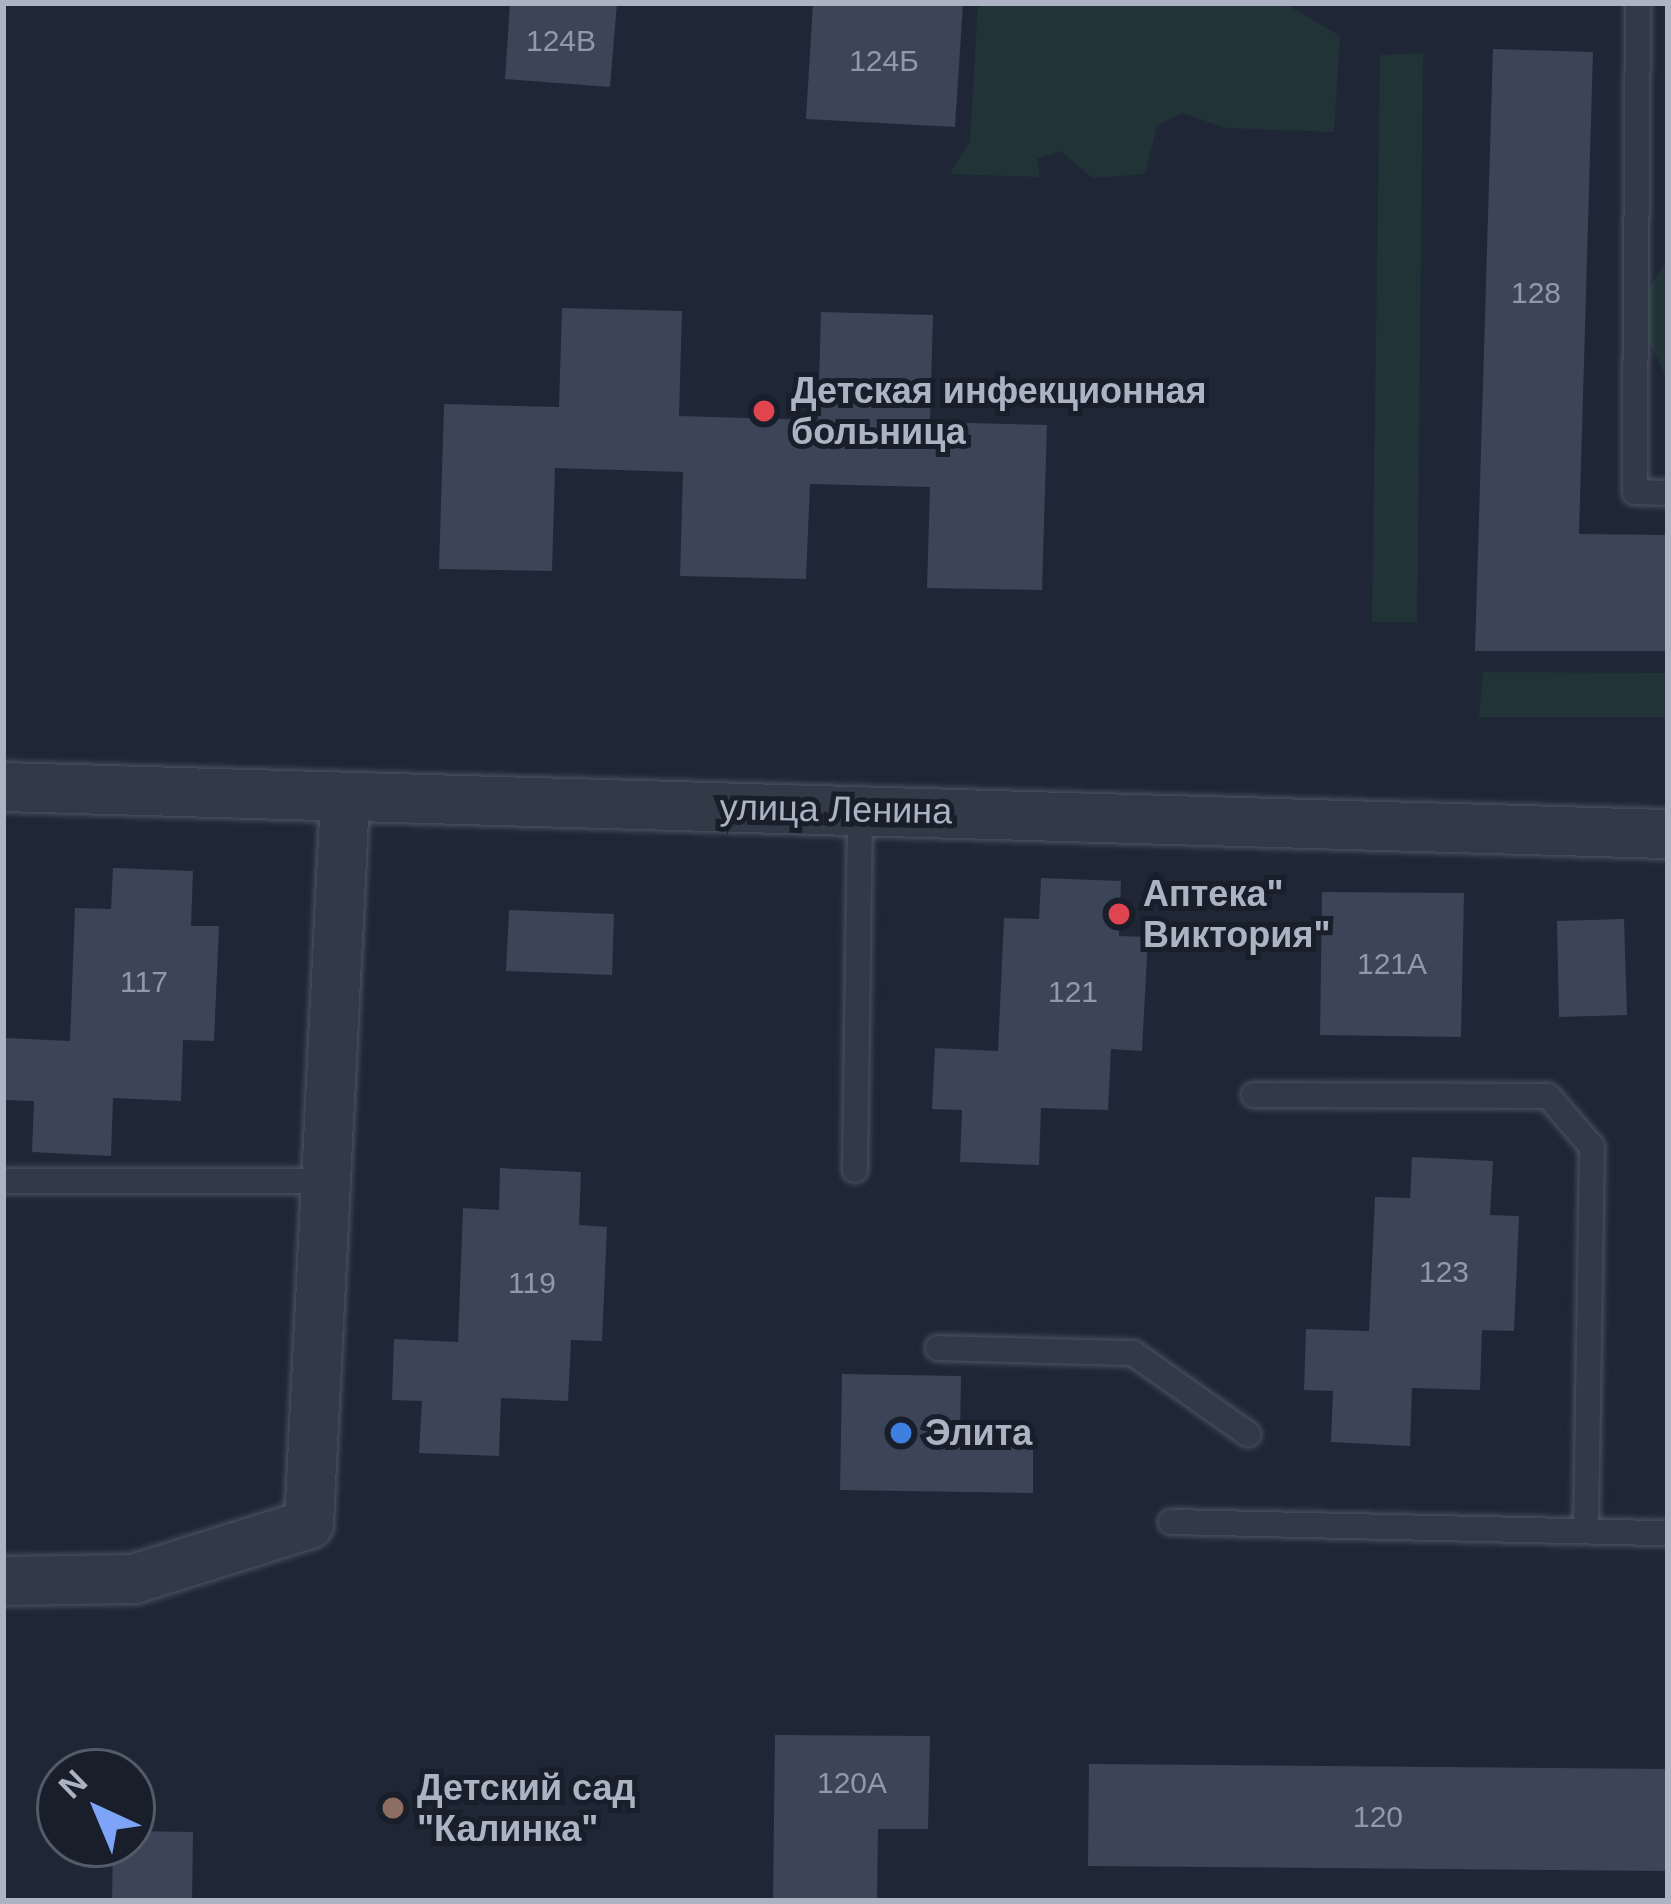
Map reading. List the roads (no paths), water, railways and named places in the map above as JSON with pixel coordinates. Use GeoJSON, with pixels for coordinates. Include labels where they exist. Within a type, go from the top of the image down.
{"type":"FeatureCollection","features":[{"type":"Feature","properties":{"kind":"street","name":"улица Ленина"},"geometry":{"type":"LineString","coordinates":[[3,787],[1668,834]]}},
{"type":"Feature","properties":{"kind":"street"},"geometry":{"type":"LineString","coordinates":[[3,1581],[134,1579],[309,1524],[345,798]]}},
{"type":"Feature","properties":{"kind":"lane"},"geometry":{"type":"LineString","coordinates":[[1638,3],[1635,492],[1668,493]]}},
{"type":"Feature","properties":{"kind":"lane"},"geometry":{"type":"LineString","coordinates":[[855,1170],[860,810]]}},
{"type":"Feature","properties":{"kind":"lane"},"geometry":{"type":"LineString","coordinates":[[1254,1096],[1548,1096],[1592,1147],[1586,1531]]}},
{"type":"Feature","properties":{"kind":"lane"},"geometry":{"type":"LineString","coordinates":[[3,1181],[326,1180]]}},
{"type":"Feature","properties":{"kind":"lane"},"geometry":{"type":"LineString","coordinates":[[938,1348],[1133,1352],[1248,1434]]}},
{"type":"Feature","properties":{"kind":"lane"},"geometry":{"type":"LineString","coordinates":[[1171,1522],[1668,1533]]}},
{"type":"Feature","properties":{"kind":"place","name":"Детская инфекционная больница"},"geometry":{"type":"Point","coordinates":[764,411]}},
{"type":"Feature","properties":{"kind":"place","name":"Аптека\" Виктория\""},"geometry":{"type":"Point","coordinates":[1119,914]}},
{"type":"Feature","properties":{"kind":"place","name":"Элита"},"geometry":{"type":"Point","coordinates":[901,1433]}},
{"type":"Feature","properties":{"kind":"place","name":"Детский сад \"Калинка\""},"geometry":{"type":"Point","coordinates":[393,1808]}}]}
